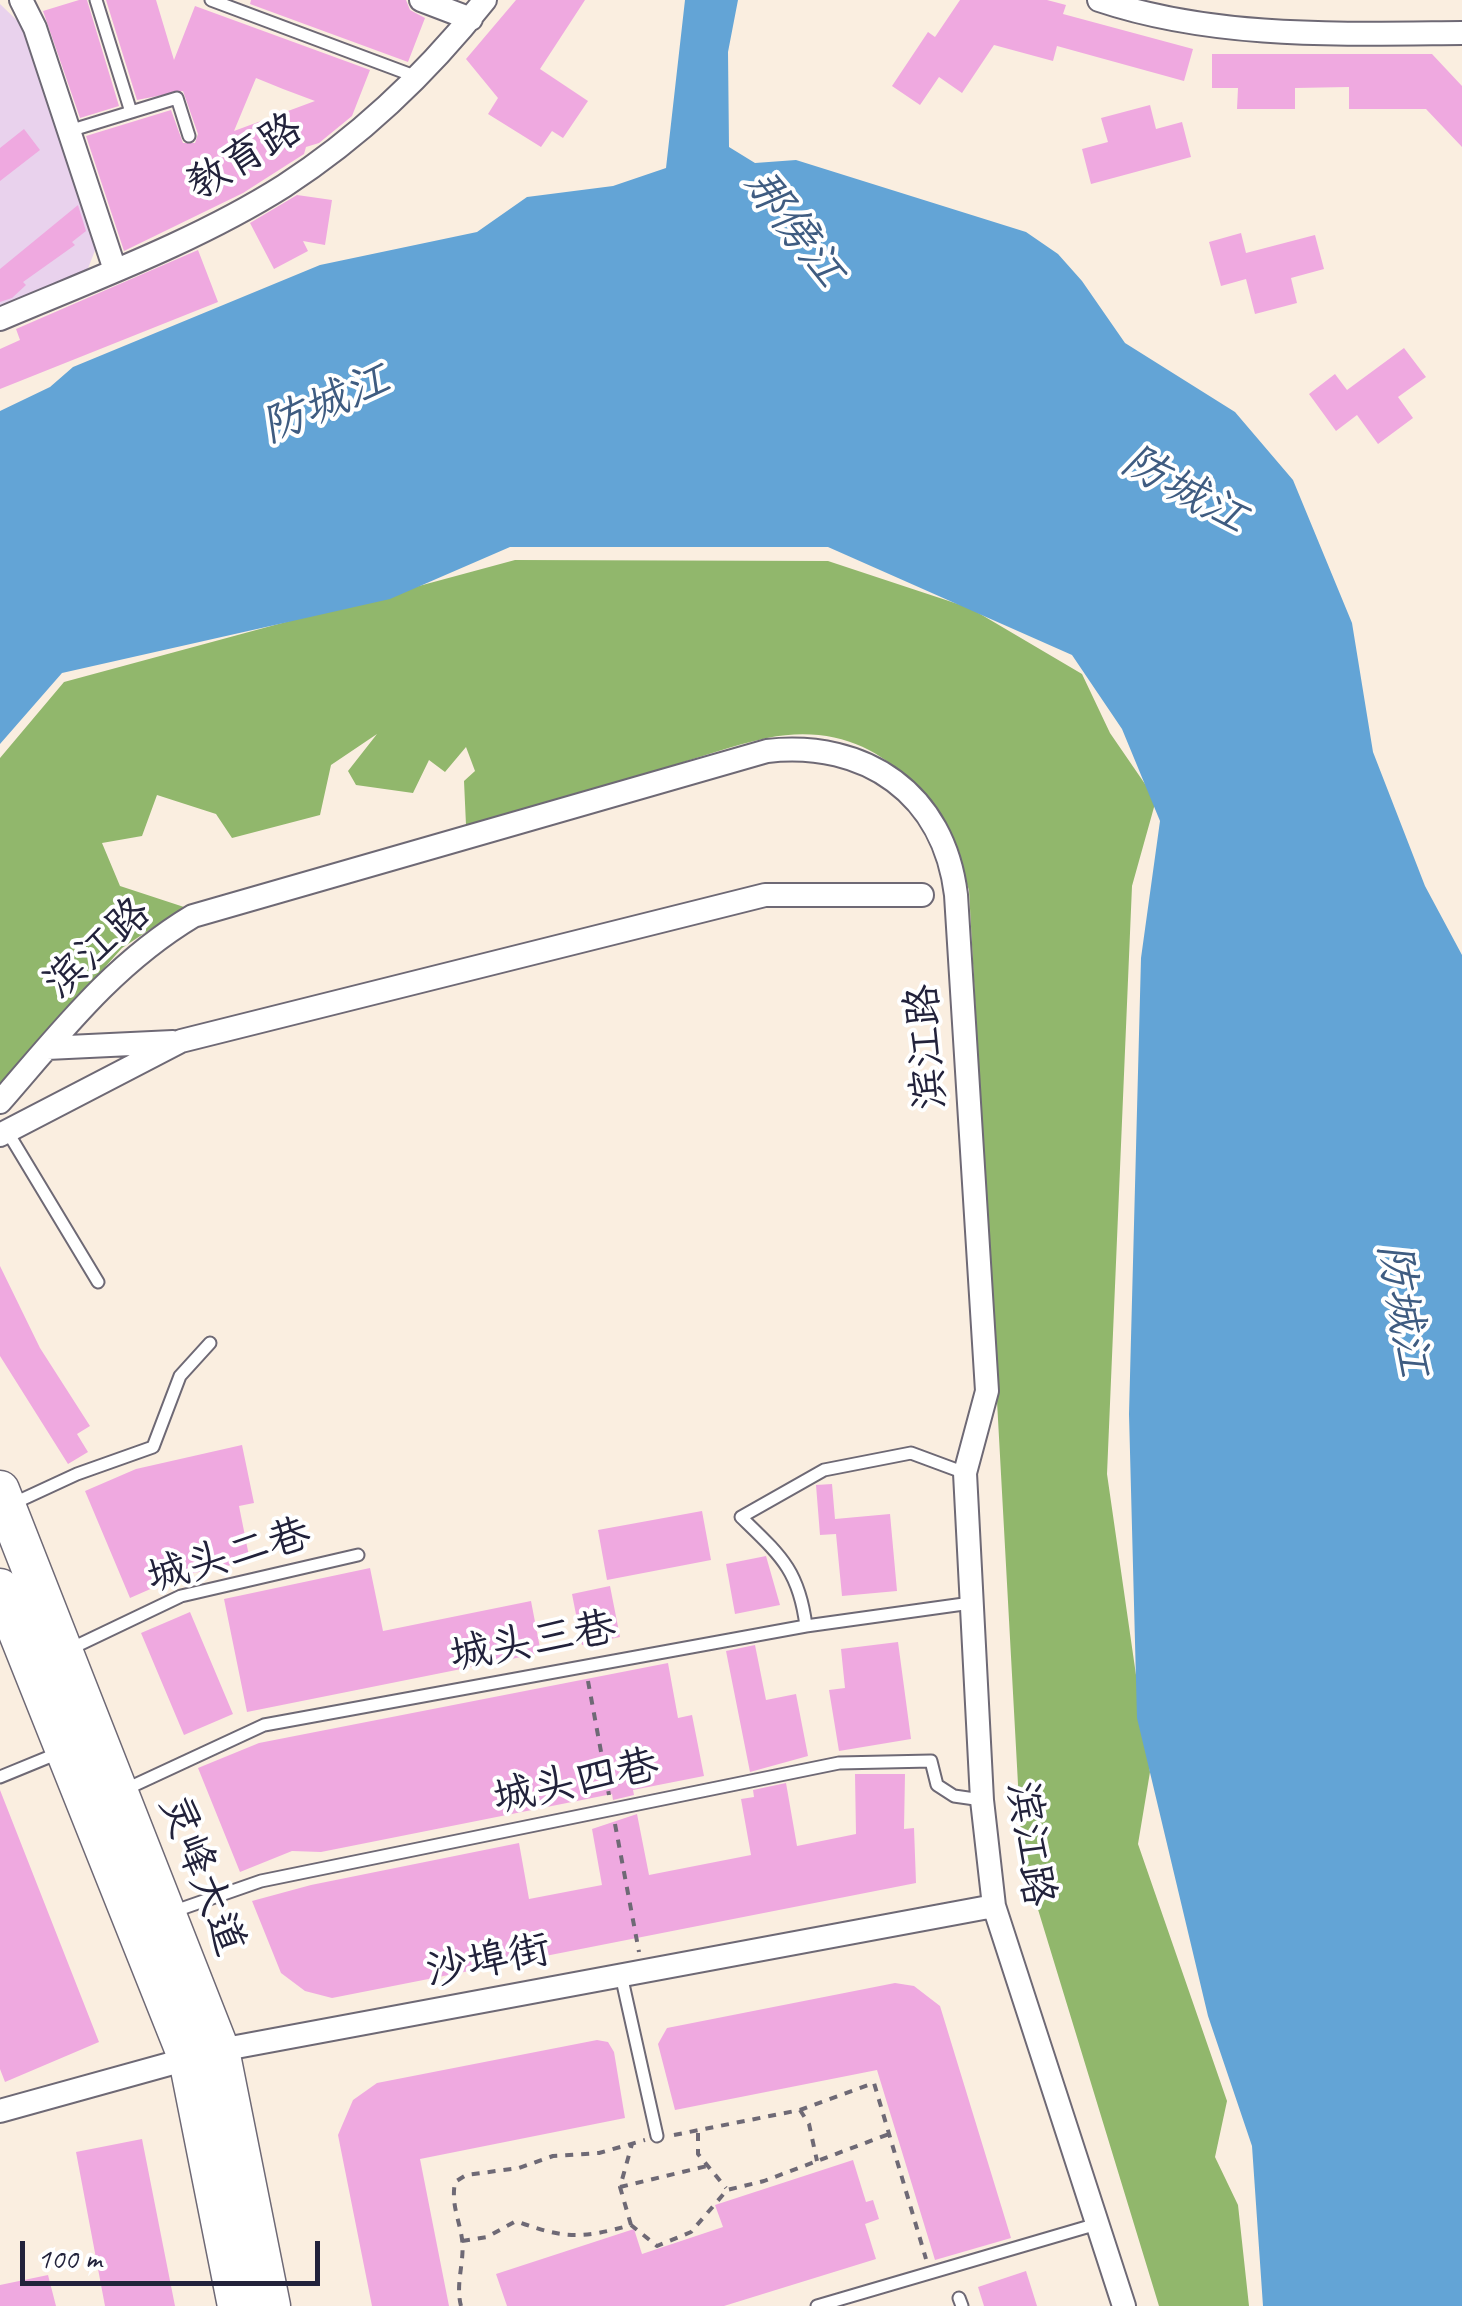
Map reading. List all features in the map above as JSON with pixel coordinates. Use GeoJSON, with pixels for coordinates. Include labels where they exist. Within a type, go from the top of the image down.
{"type":"FeatureCollection","features":[{"type":"Feature","properties":{"kind":"main road","name":"灵峰大道"},"geometry":{"type":"LineString","coordinates":[[3,1499],[168,1914],[271,2306]]}},
{"type":"Feature","properties":{"kind":"main road","name":"灵峰大道"},"geometry":{"type":"LineString","coordinates":[[0,1588],[65,1750],[204,2054],[237,2306]]}},
{"type":"Feature","properties":{"kind":"street"},"geometry":{"type":"LineString","coordinates":[[21,0],[35,28],[115,270]]}},
{"type":"Feature","properties":{"kind":"street"},"geometry":{"type":"LineString","coordinates":[[421,0],[478,9]]}},
{"type":"Feature","properties":{"kind":"street"},"geometry":{"type":"LineString","coordinates":[[1098,0],[1140,14],[1279,33],[1462,32]]}},
{"type":"Feature","properties":{"kind":"street","name":"教育路"},"geometry":{"type":"LineString","coordinates":[[0,319],[115,270],[283,186],[389,107],[478,9]]}},
{"type":"Feature","properties":{"kind":"street","name":"滨江路"},"geometry":{"type":"LineString","coordinates":[[0,1102],[114,972],[146,944],[193,916],[767,751],[804,747],[841,752],[914,796],[934,821],[952,862],[987,1391],[965,1473],[982,1800],[994,1906],[1124,2306]]}},
{"type":"Feature","properties":{"kind":"street"},"geometry":{"type":"LineString","coordinates":[[47,1048],[181,1041],[765,895],[922,895]]}},
{"type":"Feature","properties":{"kind":"street"},"geometry":{"type":"LineString","coordinates":[[4,1133],[181,1041]]}},
{"type":"Feature","properties":{"kind":"street","name":"沙埠街"},"geometry":{"type":"LineString","coordinates":[[0,2110],[204,2054],[994,1906]]}},
{"type":"Feature","properties":{"kind":"lane"},"geometry":{"type":"LineString","coordinates":[[96,0],[131,112]]}},
{"type":"Feature","properties":{"kind":"lane"},"geometry":{"type":"LineString","coordinates":[[211,0],[235,4],[417,77]]}},
{"type":"Feature","properties":{"kind":"lane"},"geometry":{"type":"LineString","coordinates":[[69,132],[177,98],[189,136]]}},
{"type":"Feature","properties":{"kind":"lane"},"geometry":{"type":"LineString","coordinates":[[4,1133],[98,1282]]}},
{"type":"Feature","properties":{"kind":"lane"},"geometry":{"type":"LineString","coordinates":[[3,1499],[154,1447],[180,1376],[210,1343]]}},
{"type":"Feature","properties":{"kind":"lane"},"geometry":{"type":"LineString","coordinates":[[806,1626],[801,1588],[786,1562],[740,1517],[824,1470],[910,1453],[965,1473]]}},
{"type":"Feature","properties":{"kind":"lane","name":"城头二巷"},"geometry":{"type":"LineString","coordinates":[[64,1652],[181,1596],[358,1555]]}},
{"type":"Feature","properties":{"kind":"lane","name":"城头三巷"},"geometry":{"type":"LineString","coordinates":[[120,1792],[264,1725],[806,1626],[972,1602]]}},
{"type":"Feature","properties":{"kind":"lane"},"geometry":{"type":"LineString","coordinates":[[0,1777],[65,1750]]}},
{"type":"Feature","properties":{"kind":"lane","name":"城头四巷"},"geometry":{"type":"LineString","coordinates":[[168,1914],[261,1881],[838,1763],[931,1761],[937,1785],[954,1796],[982,1800]]}},
{"type":"Feature","properties":{"kind":"lane"},"geometry":{"type":"LineString","coordinates":[[621,1975],[657,2136]]}},
{"type":"Feature","properties":{"kind":"lane"},"geometry":{"type":"LineString","coordinates":[[817,2306],[1097,2224]]}},
{"type":"Feature","properties":{"kind":"path"},"geometry":{"type":"LineString","coordinates":[[461,2306],[458,2293],[462,2241],[451,2201],[455,2182],[466,2175],[657,2136],[698,2133],[800,2110],[874,2083],[930,2273]]}},
{"type":"Feature","properties":{"kind":"path"},"geometry":{"type":"LineString","coordinates":[[800,2110],[817,2161]]}},
{"type":"Feature","properties":{"kind":"path"},"geometry":{"type":"LineString","coordinates":[[698,2133],[698,2154],[727,2190]]}},
{"type":"Feature","properties":{"kind":"path"},"geometry":{"type":"LineString","coordinates":[[632,2144],[620,2188],[630,2224],[657,2246],[692,2232],[727,2190],[889,2134]]}},
{"type":"Feature","properties":{"kind":"path"},"geometry":{"type":"LineString","coordinates":[[620,2188],[707,2166]]}},
{"type":"Feature","properties":{"kind":"path"},"geometry":{"type":"LineString","coordinates":[[462,2241],[487,2236],[516,2221],[556,2236],[581,2238],[630,2224]]}},
{"type":"Feature","properties":{"kind":"shaded area"},"geometry":{"type":"Polygon","coordinates":[[[0,4],[27,30],[99,240],[87,271],[0,309],[0,4]]]}},
{"type":"Feature","properties":{"kind":"green space"},"geometry":{"type":"Polygon","coordinates":[[[515,560],[828,561],[970,608],[1082,674],[1110,733],[1156,800],[1132,886],[1107,1474],[1150,1772],[1138,1844],[1227,2101],[1215,2157],[1238,2205],[1249,2306],[1159,2306],[1022,1857],[969,890],[941,824],[899,770],[872,752],[841,739],[806,734],[767,738],[466,825],[464,781],[475,771],[466,747],[445,772],[429,760],[413,793],[356,785],[348,771],[377,734],[331,765],[320,815],[232,838],[216,814],[157,795],[142,836],[102,843],[120,886],[184,907],[122,948],[0,1085],[0,758],[64,682],[515,560]]]}},
{"type":"Feature","properties":{"kind":"water"},"geometry":{"type":"Polygon","coordinates":[[[685,0],[738,0],[728,52],[729,147],[755,163],[796,160],[1026,232],[1058,254],[1125,343],[1235,412],[1293,480],[1352,623],[1373,752],[1425,886],[1462,955],[1462,2306],[1263,2306],[1252,2146],[1208,2016],[1137,1718],[1129,1414],[1141,958],[1160,821],[1122,729],[1072,655],[828,547],[510,547],[390,599],[62,673],[0,744],[0,411],[50,387],[73,367],[320,265],[477,232],[527,197],[613,186],[666,168],[685,0]]]}},
{"type":"Feature","properties":{"kind":"building"},"geometry":{"type":"Polygon","coordinates":[[[87,0],[119,106],[80,118],[43,11],[87,0]]]}},
{"type":"Feature","properties":{"kind":"building"},"geometry":{"type":"Polygon","coordinates":[[[106,0],[156,0],[174,60],[195,6],[370,70],[352,116],[319,143],[306,147],[304,154],[243,193],[124,251],[86,136],[171,110],[183,143],[195,143],[198,134],[183,91],[137,100],[106,0]],[[256,78],[234,131],[315,101],[256,78]]]}},
{"type":"Feature","properties":{"kind":"building"},"geometry":{"type":"Polygon","coordinates":[[[251,0],[406,0],[410,10],[425,18],[408,62],[250,4],[251,0]]]}},
{"type":"Feature","properties":{"kind":"building"},"geometry":{"type":"Polygon","coordinates":[[[516,0],[585,0],[540,69],[588,101],[563,138],[552,131],[541,147],[488,114],[498,98],[466,59],[516,0]]]}},
{"type":"Feature","properties":{"kind":"building"},"geometry":{"type":"Polygon","coordinates":[[[960,0],[1047,0],[1066,5],[1063,14],[1193,49],[1184,81],[1057,46],[1053,61],[994,45],[962,93],[939,77],[920,105],[892,86],[928,32],[935,37],[960,0]]]}},
{"type":"Feature","properties":{"kind":"building"},"geometry":{"type":"Polygon","coordinates":[[[1212,54],[1432,54],[1462,86],[1462,147],[1426,109],[1349,109],[1349,87],[1295,88],[1295,109],[1237,109],[1238,88],[1212,88],[1212,54]]]}},
{"type":"Feature","properties":{"kind":"building"},"geometry":{"type":"Polygon","coordinates":[[[1150,105],[1156,129],[1182,122],[1191,157],[1091,184],[1082,149],[1108,142],[1101,118],[1150,105]]]}},
{"type":"Feature","properties":{"kind":"building"},"geometry":{"type":"Polygon","coordinates":[[[24,129],[40,150],[0,181],[0,148],[24,129]]]}},
{"type":"Feature","properties":{"kind":"building"},"geometry":{"type":"Polygon","coordinates":[[[297,195],[332,200],[325,245],[303,241],[308,251],[274,269],[250,223],[297,195]]]}},
{"type":"Feature","properties":{"kind":"building"},"geometry":{"type":"Polygon","coordinates":[[[78,205],[86,231],[72,242],[75,245],[23,282],[26,285],[12,298],[0,302],[0,269],[78,205]]]}},
{"type":"Feature","properties":{"kind":"building"},"geometry":{"type":"Polygon","coordinates":[[[1241,233],[1246,253],[1315,235],[1324,269],[1291,278],[1297,303],[1255,314],[1246,279],[1221,286],[1209,242],[1241,233]]]}},
{"type":"Feature","properties":{"kind":"building"},"geometry":{"type":"Polygon","coordinates":[[[198,250],[218,302],[0,389],[0,349],[20,340],[16,329],[198,250]]]}},
{"type":"Feature","properties":{"kind":"building"},"geometry":{"type":"Polygon","coordinates":[[[1404,348],[1426,377],[1398,397],[1413,418],[1378,444],[1357,415],[1336,431],[1309,394],[1335,374],[1347,390],[1404,348]]]}},
{"type":"Feature","properties":{"kind":"building"},"geometry":{"type":"Polygon","coordinates":[[[0,1266],[40,1348],[90,1426],[77,1434],[88,1452],[68,1464],[0,1356],[0,1266]]]}},
{"type":"Feature","properties":{"kind":"building"},"geometry":{"type":"Polygon","coordinates":[[[242,1445],[254,1503],[239,1506],[250,1561],[180,1576],[130,1598],[85,1491],[136,1469],[242,1445]]]}},
{"type":"Feature","properties":{"kind":"building"},"geometry":{"type":"Polygon","coordinates":[[[832,1484],[835,1519],[890,1514],[897,1591],[842,1596],[836,1534],[820,1535],[816,1485],[832,1484]]]}},
{"type":"Feature","properties":{"kind":"building"},"geometry":{"type":"Polygon","coordinates":[[[702,1511],[711,1560],[607,1580],[598,1530],[702,1511]]]}},
{"type":"Feature","properties":{"kind":"building"},"geometry":{"type":"Polygon","coordinates":[[[766,1556],[780,1605],[735,1614],[726,1564],[766,1556]]]}},
{"type":"Feature","properties":{"kind":"building"},"geometry":{"type":"Polygon","coordinates":[[[370,1568],[383,1631],[531,1601],[541,1653],[247,1712],[224,1599],[370,1568]]]}},
{"type":"Feature","properties":{"kind":"building"},"geometry":{"type":"Polygon","coordinates":[[[610,1586],[620,1637],[582,1645],[572,1594],[610,1586]]]}},
{"type":"Feature","properties":{"kind":"building"},"geometry":{"type":"Polygon","coordinates":[[[190,1612],[233,1714],[184,1735],[141,1633],[190,1612]]]}},
{"type":"Feature","properties":{"kind":"building"},"geometry":{"type":"Polygon","coordinates":[[[898,1642],[911,1739],[839,1751],[829,1690],[845,1688],[841,1649],[898,1642]]]}},
{"type":"Feature","properties":{"kind":"building"},"geometry":{"type":"Polygon","coordinates":[[[755,1645],[766,1700],[796,1694],[808,1756],[750,1772],[726,1651],[755,1645]]]}},
{"type":"Feature","properties":{"kind":"building"},"geometry":{"type":"Polygon","coordinates":[[[668,1663],[678,1718],[692,1715],[704,1776],[633,1790],[634,1795],[613,1800],[612,1794],[321,1852],[292,1851],[240,1872],[198,1768],[259,1743],[668,1663]]]}},
{"type":"Feature","properties":{"kind":"building"},"geometry":{"type":"Polygon","coordinates":[[[855,1774],[905,1774],[904,1829],[914,1828],[916,1883],[332,1998],[305,1991],[281,1973],[252,1901],[311,1885],[519,1843],[529,1899],[602,1885],[592,1829],[637,1814],[649,1875],[751,1855],[741,1799],[754,1797],[753,1790],[786,1783],[797,1846],[856,1834],[855,1774]]]}},
{"type":"Feature","properties":{"kind":"building"},"geometry":{"type":"Polygon","coordinates":[[[0,1790],[99,2042],[5,2082],[0,2069],[0,1790]]]}},
{"type":"Feature","properties":{"kind":"building"},"geometry":{"type":"Polygon","coordinates":[[[895,1983],[914,1986],[940,2006],[1011,2238],[935,2260],[877,2070],[675,2110],[658,2044],[667,2028],[895,1983]]]}},
{"type":"Feature","properties":{"kind":"building"},"geometry":{"type":"Polygon","coordinates":[[[597,2040],[608,2042],[614,2052],[625,2118],[420,2159],[449,2306],[372,2306],[338,2135],[353,2100],[377,2083],[597,2040]]]}},
{"type":"Feature","properties":{"kind":"building"},"geometry":{"type":"Polygon","coordinates":[[[142,2139],[175,2306],[105,2306],[76,2152],[142,2139]]]}},
{"type":"Feature","properties":{"kind":"building"},"geometry":{"type":"Polygon","coordinates":[[[853,2160],[866,2202],[873,2200],[879,2219],[865,2224],[876,2259],[724,2306],[507,2306],[496,2274],[634,2229],[642,2254],[723,2227],[715,2205],[853,2160]]]}},
{"type":"Feature","properties":{"kind":"building"},"geometry":{"type":"Polygon","coordinates":[[[1026,2271],[1037,2306],[984,2306],[978,2287],[1026,2271]]]}},
{"type":"Feature","properties":{"kind":"building"},"geometry":{"type":"Polygon","coordinates":[[[48,2275],[56,2306],[0,2306],[0,2285],[48,2275]]]}},
{"type":"Feature","properties":{"kind":"water label","name":"那傍江"},"geometry":{"type":"Point","coordinates":[793,229]}},
{"type":"Feature","properties":{"kind":"water label","name":"防城江"},"geometry":{"type":"Point","coordinates":[326,405]}},
{"type":"Feature","properties":{"kind":"water label","name":"防城江"},"geometry":{"type":"Point","coordinates":[1184,491]}},
{"type":"Feature","properties":{"kind":"water label","name":"防城江"},"geometry":{"type":"Point","coordinates":[1402,1310]}}]}
